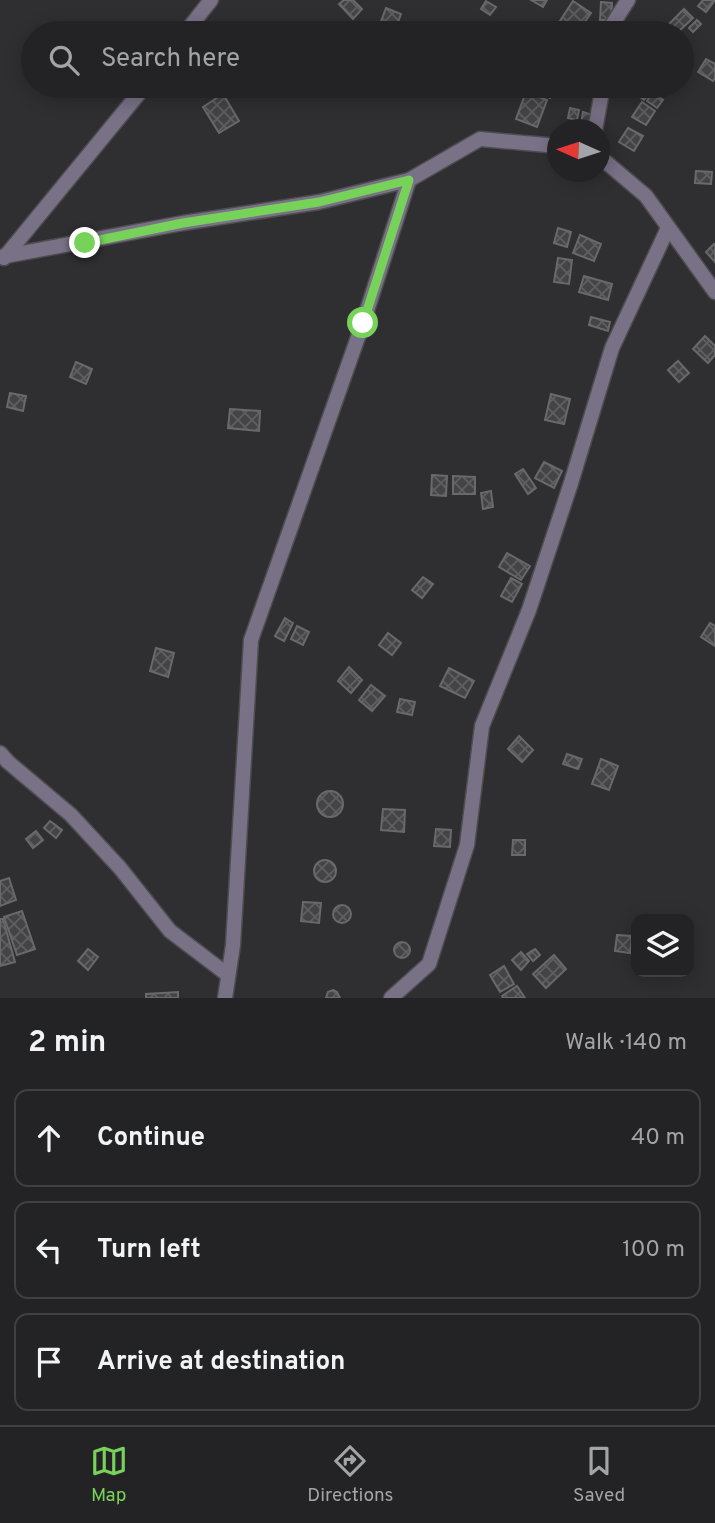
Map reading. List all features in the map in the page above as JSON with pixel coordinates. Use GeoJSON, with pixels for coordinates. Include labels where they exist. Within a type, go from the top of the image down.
{"type":"FeatureCollection","features":[{"type":"Feature","properties":{"kind":"street"},"geometry":{"type":"LineString","coordinates":[[194,21],[211,0]]}},
{"type":"Feature","properties":{"kind":"street"},"geometry":{"type":"LineString","coordinates":[[615,21],[628,0]]}},
{"type":"Feature","properties":{"kind":"street"},"geometry":{"type":"LineString","coordinates":[[2,259],[135,98]]}},
{"type":"Feature","properties":{"kind":"street"},"geometry":{"type":"LineString","coordinates":[[597,119],[601,98]]}},
{"type":"Feature","properties":{"kind":"street"},"geometry":{"type":"LineString","coordinates":[[2,259],[183,223],[319,202],[409,180],[480,139],[547,145]]}},
{"type":"Feature","properties":{"kind":"street"},"geometry":{"type":"LineString","coordinates":[[610,165],[646,196],[715,292]]}},
{"type":"Feature","properties":{"kind":"street"},"geometry":{"type":"LineString","coordinates":[[225,998],[233,945],[251,640],[363,323],[409,180]]}},
{"type":"Feature","properties":{"kind":"street"},"geometry":{"type":"LineString","coordinates":[[391,998],[429,964],[467,845],[482,726],[529,610],[612,348],[668,228]]}},
{"type":"Feature","properties":{"kind":"street"},"geometry":{"type":"LineString","coordinates":[[0,753],[71,815],[120,868],[170,931],[228,975]]}},
{"type":"Feature","properties":{"kind":"building"},"geometry":{"type":"Polygon","coordinates":[[[344,0],[353,0],[362,9],[353,19],[339,4],[344,0]]]}},
{"type":"Feature","properties":{"kind":"building"},"geometry":{"type":"Polygon","coordinates":[[[531,0],[547,0],[543,7],[531,0]]]}},
{"type":"Feature","properties":{"kind":"building"},"geometry":{"type":"Polygon","coordinates":[[[703,0],[715,0],[706,12],[698,6],[703,0]]]}},
{"type":"Feature","properties":{"kind":"building"},"geometry":{"type":"Polygon","coordinates":[[[486,1],[496,7],[490,15],[481,9],[486,1]]]}},
{"type":"Feature","properties":{"kind":"building"},"geometry":{"type":"Polygon","coordinates":[[[573,1],[591,13],[585,21],[560,21],[573,1]]]}},
{"type":"Feature","properties":{"kind":"building"},"geometry":{"type":"Polygon","coordinates":[[[601,2],[612,3],[611,20],[600,20],[601,2]]]}},
{"type":"Feature","properties":{"kind":"building"},"geometry":{"type":"Polygon","coordinates":[[[386,8],[401,14],[398,21],[381,21],[386,8]]]}},
{"type":"Feature","properties":{"kind":"building"},"geometry":{"type":"Polygon","coordinates":[[[684,9],[693,18],[690,21],[672,21],[684,9]]]}},
{"type":"Feature","properties":{"kind":"building"},"geometry":{"type":"Polygon","coordinates":[[[697,20],[701,24],[694,31],[694,23],[697,20]]]}},
{"type":"Feature","properties":{"kind":"building"},"geometry":{"type":"Polygon","coordinates":[[[706,59],[715,64],[713,81],[698,72],[706,59]]]}},
{"type":"Feature","properties":{"kind":"building"},"geometry":{"type":"Polygon","coordinates":[[[217,98],[225,98],[239,121],[219,133],[203,107],[217,98]]]}},
{"type":"Feature","properties":{"kind":"building"},"geometry":{"type":"Polygon","coordinates":[[[524,98],[547,100],[537,127],[516,119],[524,98]]]}},
{"type":"Feature","properties":{"kind":"building"},"geometry":{"type":"Polygon","coordinates":[[[649,98],[663,100],[657,108],[647,101],[649,98]]]}},
{"type":"Feature","properties":{"kind":"building"},"geometry":{"type":"Polygon","coordinates":[[[642,102],[655,111],[646,125],[632,117],[642,102]]]}},
{"type":"Feature","properties":{"kind":"building"},"geometry":{"type":"Polygon","coordinates":[[[570,108],[579,110],[577,119],[568,118],[570,108]]]}},
{"type":"Feature","properties":{"kind":"building"},"geometry":{"type":"Polygon","coordinates":[[[583,112],[592,115],[591,119],[582,119],[583,112]]]}},
{"type":"Feature","properties":{"kind":"building"},"geometry":{"type":"Polygon","coordinates":[[[628,128],[643,136],[634,151],[619,142],[628,128]]]}},
{"type":"Feature","properties":{"kind":"building"},"geometry":{"type":"Polygon","coordinates":[[[696,171],[712,172],[711,184],[695,183],[696,171]]]}},
{"type":"Feature","properties":{"kind":"building"},"geometry":{"type":"Polygon","coordinates":[[[558,228],[571,232],[567,247],[554,243],[558,228]]]}},
{"type":"Feature","properties":{"kind":"building"},"geometry":{"type":"Polygon","coordinates":[[[580,235],[601,244],[594,261],[573,253],[580,235]]]}},
{"type":"Feature","properties":{"kind":"building"},"geometry":{"type":"Polygon","coordinates":[[[715,245],[715,262],[706,252],[715,245]]]}},
{"type":"Feature","properties":{"kind":"building"},"geometry":{"type":"Polygon","coordinates":[[[558,258],[572,260],[569,284],[554,282],[558,258]]]}},
{"type":"Feature","properties":{"kind":"building"},"geometry":{"type":"Polygon","coordinates":[[[584,276],[612,284],[608,300],[579,292],[584,276]]]}},
{"type":"Feature","properties":{"kind":"building"},"geometry":{"type":"Polygon","coordinates":[[[591,317],[610,322],[608,331],[589,325],[591,317]]]}},
{"type":"Feature","properties":{"kind":"building"},"geometry":{"type":"Polygon","coordinates":[[[705,336],[715,346],[715,355],[708,363],[693,349],[705,336]]]}},
{"type":"Feature","properties":{"kind":"building"},"geometry":{"type":"Polygon","coordinates":[[[678,361],[689,373],[679,382],[668,370],[678,361]]]}},
{"type":"Feature","properties":{"kind":"building"},"geometry":{"type":"Polygon","coordinates":[[[76,362],[92,369],[86,384],[70,377],[76,362]]]}},
{"type":"Feature","properties":{"kind":"building"},"geometry":{"type":"Polygon","coordinates":[[[10,393],[26,396],[23,411],[7,407],[10,393]]]}},
{"type":"Feature","properties":{"kind":"building"},"geometry":{"type":"Polygon","coordinates":[[[551,394],[570,399],[564,424],[545,420],[551,394]]]}},
{"type":"Feature","properties":{"kind":"building"},"geometry":{"type":"Polygon","coordinates":[[[230,409],[260,411],[259,431],[228,428],[230,409]]]}},
{"type":"Feature","properties":{"kind":"building"},"geometry":{"type":"Polygon","coordinates":[[[544,462],[562,471],[554,488],[535,478],[544,462]]]}},
{"type":"Feature","properties":{"kind":"building"},"geometry":{"type":"Polygon","coordinates":[[[523,469],[536,488],[528,494],[515,474],[523,469]]]}},
{"type":"Feature","properties":{"kind":"building"},"geometry":{"type":"Polygon","coordinates":[[[432,475],[447,476],[446,496],[431,495],[432,475]]]}},
{"type":"Feature","properties":{"kind":"building"},"geometry":{"type":"Polygon","coordinates":[[[453,476],[475,477],[475,494],[453,494],[453,476]]]}},
{"type":"Feature","properties":{"kind":"building"},"geometry":{"type":"Polygon","coordinates":[[[491,491],[493,507],[483,509],[481,493],[491,491]]]}},
{"type":"Feature","properties":{"kind":"building"},"geometry":{"type":"Polygon","coordinates":[[[507,553],[530,566],[521,580],[499,567],[507,553]]]}},
{"type":"Feature","properties":{"kind":"building"},"geometry":{"type":"Polygon","coordinates":[[[423,577],[433,584],[422,598],[412,590],[423,577]]]}},
{"type":"Feature","properties":{"kind":"building"},"geometry":{"type":"Polygon","coordinates":[[[511,578],[522,584],[512,602],[501,596],[511,578]]]}},
{"type":"Feature","properties":{"kind":"building"},"geometry":{"type":"Polygon","coordinates":[[[285,618],[293,623],[284,641],[275,636],[285,618]]]}},
{"type":"Feature","properties":{"kind":"building"},"geometry":{"type":"Polygon","coordinates":[[[710,623],[715,626],[715,646],[701,637],[710,623]]]}},
{"type":"Feature","properties":{"kind":"building"},"geometry":{"type":"Polygon","coordinates":[[[297,626],[309,632],[303,645],[291,639],[297,626]]]}},
{"type":"Feature","properties":{"kind":"building"},"geometry":{"type":"Polygon","coordinates":[[[388,633],[401,643],[392,655],[379,645],[388,633]]]}},
{"type":"Feature","properties":{"kind":"building"},"geometry":{"type":"Polygon","coordinates":[[[156,648],[174,653],[168,677],[150,671],[156,648]]]}},
{"type":"Feature","properties":{"kind":"building"},"geometry":{"type":"Polygon","coordinates":[[[349,667],[362,680],[351,693],[338,681],[349,667]]]}},
{"type":"Feature","properties":{"kind":"building"},"geometry":{"type":"Polygon","coordinates":[[[449,668],[474,681],[465,698],[440,686],[449,668]]]}},
{"type":"Feature","properties":{"kind":"building"},"geometry":{"type":"Polygon","coordinates":[[[371,685],[385,696],[372,711],[359,700],[371,685]]]}},
{"type":"Feature","properties":{"kind":"building"},"geometry":{"type":"Polygon","coordinates":[[[400,699],[415,702],[412,715],[397,712],[400,699]]]}},
{"type":"Feature","properties":{"kind":"building"},"geometry":{"type":"Polygon","coordinates":[[[519,736],[533,750],[522,762],[508,749],[519,736]]]}},
{"type":"Feature","properties":{"kind":"building"},"geometry":{"type":"Polygon","coordinates":[[[567,754],[582,759],[578,769],[563,764],[567,754]]]}},
{"type":"Feature","properties":{"kind":"building"},"geometry":{"type":"Polygon","coordinates":[[[601,759],[618,766],[609,790],[592,784],[601,759]]]}},
{"type":"Feature","properties":{"kind":"building"},"geometry":{"type":"Polygon","coordinates":[[[330,791],[339,795],[343,804],[339,813],[330,817],[321,813],[317,804],[321,795],[330,791]]]}},
{"type":"Feature","properties":{"kind":"building"},"geometry":{"type":"Polygon","coordinates":[[[383,809],[405,810],[404,832],[381,830],[383,809]]]}},
{"type":"Feature","properties":{"kind":"building"},"geometry":{"type":"Polygon","coordinates":[[[50,821],[62,830],[56,838],[44,828],[50,821]]]}},
{"type":"Feature","properties":{"kind":"building"},"geometry":{"type":"Polygon","coordinates":[[[436,829],[451,830],[450,847],[434,846],[436,829]]]}},
{"type":"Feature","properties":{"kind":"building"},"geometry":{"type":"Polygon","coordinates":[[[36,831],[43,840],[33,848],[26,839],[36,831]]]}},
{"type":"Feature","properties":{"kind":"building"},"geometry":{"type":"Polygon","coordinates":[[[513,840],[525,840],[525,855],[512,855],[513,840]]]}},
{"type":"Feature","properties":{"kind":"building"},"geometry":{"type":"Polygon","coordinates":[[[325,860],[333,863],[336,871],[333,879],[325,882],[317,879],[314,871],[317,863],[325,860]]]}},
{"type":"Feature","properties":{"kind":"building"},"geometry":{"type":"Polygon","coordinates":[[[9,878],[16,900],[0,906],[0,881],[9,878]]]}},
{"type":"Feature","properties":{"kind":"building"},"geometry":{"type":"Polygon","coordinates":[[[303,902],[321,903],[319,923],[301,921],[303,902]]]}},
{"type":"Feature","properties":{"kind":"building"},"geometry":{"type":"Polygon","coordinates":[[[338,905],[346,905],[351,914],[349,921],[338,923],[333,918],[333,910],[338,905]]]}},
{"type":"Feature","properties":{"kind":"building"},"geometry":{"type":"Polygon","coordinates":[[[22,911],[35,949],[17,955],[4,917],[22,911]]]}},
{"type":"Feature","properties":{"kind":"building"},"geometry":{"type":"Polygon","coordinates":[[[0,919],[3,919],[15,962],[0,966],[0,919]]]}},
{"type":"Feature","properties":{"kind":"building"},"geometry":{"type":"Polygon","coordinates":[[[617,935],[631,936],[630,953],[615,951],[617,935]]]}},
{"type":"Feature","properties":{"kind":"building"},"geometry":{"type":"Polygon","coordinates":[[[399,942],[405,942],[410,950],[408,956],[399,958],[394,953],[394,947],[399,942]]]}},
{"type":"Feature","properties":{"kind":"building"},"geometry":{"type":"Polygon","coordinates":[[[88,949],[98,957],[88,970],[78,961],[88,949]]]}},
{"type":"Feature","properties":{"kind":"building"},"geometry":{"type":"Polygon","coordinates":[[[535,949],[540,955],[533,961],[527,954],[535,949]]]}},
{"type":"Feature","properties":{"kind":"building"},"geometry":{"type":"Polygon","coordinates":[[[521,952],[529,961],[521,970],[512,960],[521,952]]]}},
{"type":"Feature","properties":{"kind":"building"},"geometry":{"type":"Polygon","coordinates":[[[554,955],[566,969],[546,988],[533,974],[554,955]]]}},
{"type":"Feature","properties":{"kind":"building"},"geometry":{"type":"Polygon","coordinates":[[[504,966],[514,984],[500,992],[490,975],[504,966]]]}},
{"type":"Feature","properties":{"kind":"building"},"geometry":{"type":"Polygon","coordinates":[[[517,986],[525,998],[503,998],[502,996],[517,986]]]}},
{"type":"Feature","properties":{"kind":"building"},"geometry":{"type":"Polygon","coordinates":[[[333,990],[340,998],[326,998],[328,992],[333,990]]]}},
{"type":"Feature","properties":{"kind":"building"},"geometry":{"type":"Polygon","coordinates":[[[178,992],[178,998],[146,998],[146,994],[178,992]]]}},
{"type":"Feature","properties":{"kind":"route"},"geometry":{"type":"LineString","coordinates":[[85,243],[183,223],[319,202],[409,180],[363,323]]}}]}
